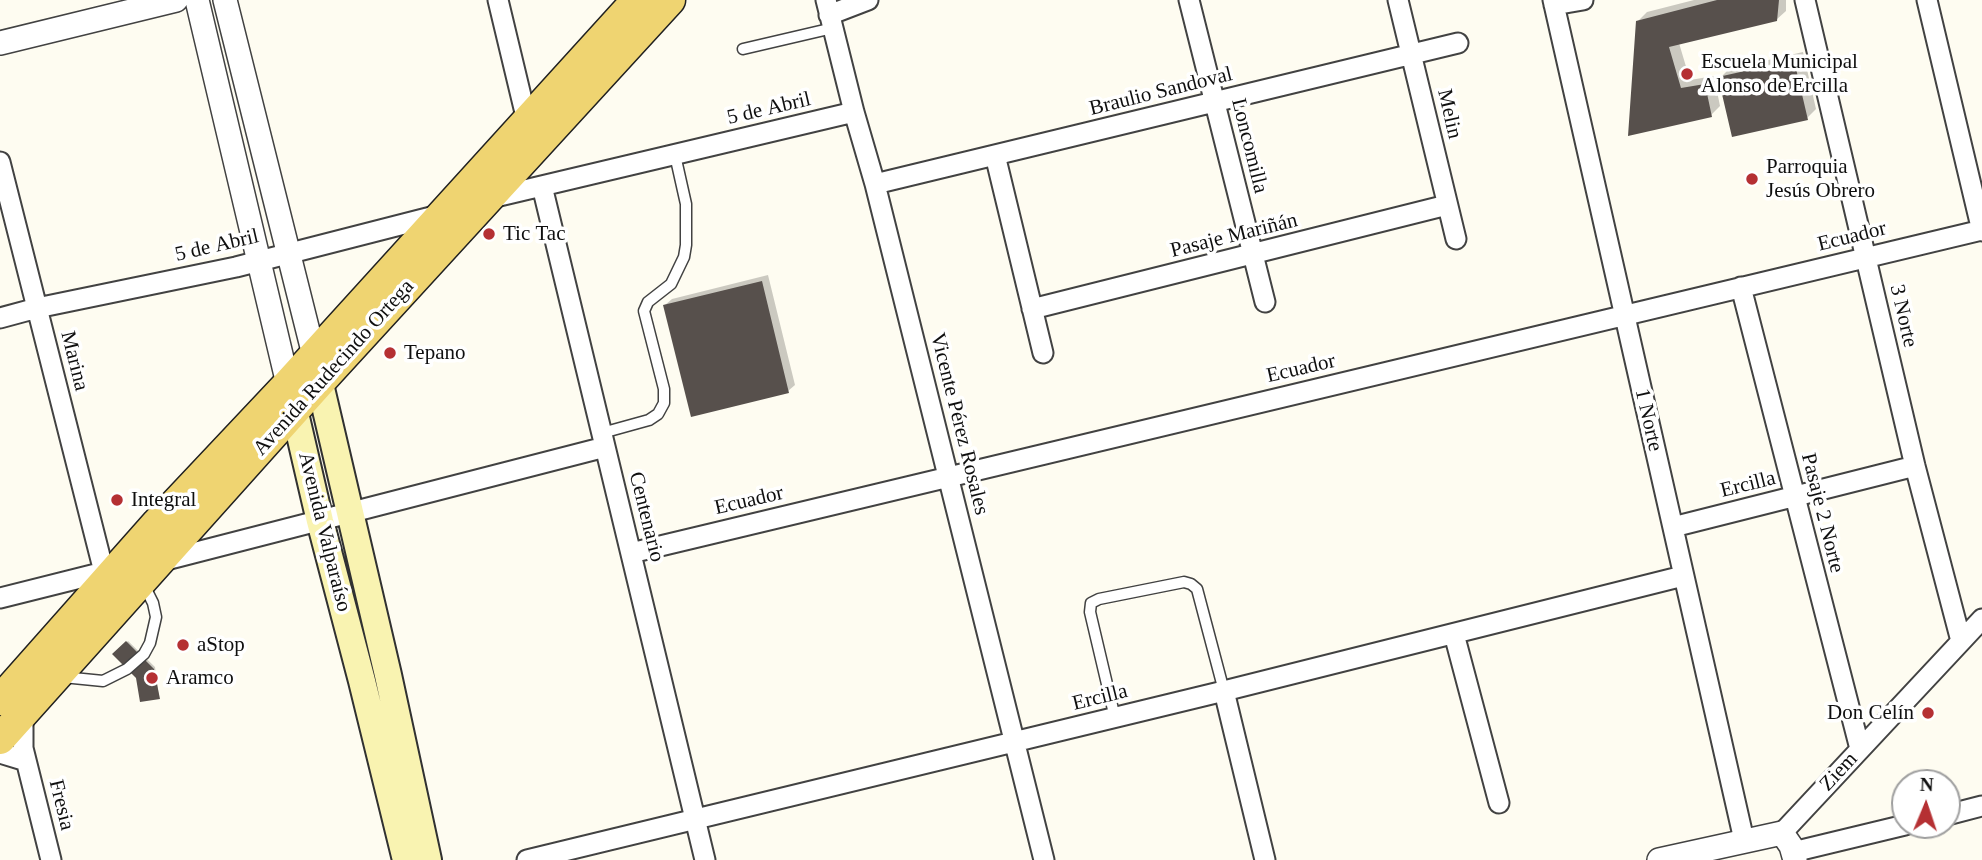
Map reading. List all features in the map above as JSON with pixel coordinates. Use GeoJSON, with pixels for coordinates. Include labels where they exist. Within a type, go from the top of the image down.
{"type":"FeatureCollection","features":[{"type":"Feature","properties":{"kind":"main road","name":"Avenida Rudecindo Ortega"},"geometry":{"type":"LineString","coordinates":[[12,707],[53,680],[151,570],[443,214],[637,0]]}},
{"type":"Feature","properties":{"kind":"main road","name":"Avenida Rudecindo Ortega"},"geometry":{"type":"LineString","coordinates":[[317,369],[491,198],[670,0]]}},
{"type":"Feature","properties":{"kind":"main road","name":"Avenida Valparaíso"},"geometry":{"type":"LineString","coordinates":[[317,369],[428,860]]}},
{"type":"Feature","properties":{"kind":"main road","name":"Avenida Rudecindo Ortega"},"geometry":{"type":"LineString","coordinates":[[0,739],[12,707],[103,577],[291,398]]}},
{"type":"Feature","properties":{"kind":"main road","name":"Avenida Valparaíso"},"geometry":{"type":"LineString","coordinates":[[291,398],[405,860]]}},
{"type":"Feature","properties":{"kind":"street"},"geometry":{"type":"LineString","coordinates":[[0,43],[176,0]]}},
{"type":"Feature","properties":{"kind":"street","name":"Avenida Valparaíso"},"geometry":{"type":"LineString","coordinates":[[197,0],[291,398]]}},
{"type":"Feature","properties":{"kind":"street","name":"Avenida Valparaíso"},"geometry":{"type":"LineString","coordinates":[[225,0],[317,369]]}},
{"type":"Feature","properties":{"kind":"street"},"geometry":{"type":"LineString","coordinates":[[498,0],[527,121]]}},
{"type":"Feature","properties":{"kind":"street"},"geometry":{"type":"LineString","coordinates":[[829,14],[868,0]]}},
{"type":"Feature","properties":{"kind":"street","name":"Loncomilla"},"geometry":{"type":"LineString","coordinates":[[1189,0],[1265,302]]}},
{"type":"Feature","properties":{"kind":"street","name":"Melin"},"geometry":{"type":"LineString","coordinates":[[1398,0],[1456,239]]}},
{"type":"Feature","properties":{"kind":"street"},"geometry":{"type":"LineString","coordinates":[[1553,3],[1583,0]]}},
{"type":"Feature","properties":{"kind":"street","name":"3 Norte"},"geometry":{"type":"LineString","coordinates":[[1805,0],[1915,466],[1961,641]]}},
{"type":"Feature","properties":{"kind":"street"},"geometry":{"type":"LineString","coordinates":[[1927,0],[1976,182],[1982,230]]}},
{"type":"Feature","properties":{"kind":"street","name":"1 Norte"},"geometry":{"type":"LineString","coordinates":[[1553,3],[1744,840]]}},
{"type":"Feature","properties":{"kind":"street","name":"Vicente Pérez Rosales"},"geometry":{"type":"LineString","coordinates":[[829,14],[876,184],[1044,860]]}},
{"type":"Feature","properties":{"kind":"street","name":"Braulio Sandoval"},"geometry":{"type":"LineString","coordinates":[[876,184],[1458,43]]}},
{"type":"Feature","properties":{"kind":"street","name":"5 de Abril"},"geometry":{"type":"LineString","coordinates":[[491,198],[854,112]]}},
{"type":"Feature","properties":{"kind":"street"},"geometry":{"type":"LineString","coordinates":[[995,155],[1043,353]]}},
{"type":"Feature","properties":{"kind":"street","name":"Marina"},"geometry":{"type":"LineString","coordinates":[[0,162],[103,577]]}},
{"type":"Feature","properties":{"kind":"street","name":"Centenario"},"geometry":{"type":"LineString","coordinates":[[542,186],[705,860]]}},
{"type":"Feature","properties":{"kind":"street","name":"Pasaje Mariñán"},"geometry":{"type":"LineString","coordinates":[[1032,309],[1447,205]]}},
{"type":"Feature","properties":{"kind":"street","name":"5 de Abril"},"geometry":{"type":"LineString","coordinates":[[0,318],[289,254],[443,214]]}},
{"type":"Feature","properties":{"kind":"street","name":"Ecuador"},"geometry":{"type":"LineString","coordinates":[[631,553],[1982,230]]}},
{"type":"Feature","properties":{"kind":"street","name":"Pasaje 2 Norte"},"geometry":{"type":"LineString","coordinates":[[1741,287],[1860,749]]}},
{"type":"Feature","properties":{"kind":"street"},"geometry":{"type":"LineString","coordinates":[[151,570],[604,440]]}},
{"type":"Feature","properties":{"kind":"street","name":"Ercilla"},"geometry":{"type":"LineString","coordinates":[[1673,527],[1915,466]]}},
{"type":"Feature","properties":{"kind":"street","name":"Ercilla"},"geometry":{"type":"LineString","coordinates":[[527,860],[1014,743],[1682,576]]}},
{"type":"Feature","properties":{"kind":"street"},"geometry":{"type":"LineString","coordinates":[[0,598],[103,577]]}},
{"type":"Feature","properties":{"kind":"street","name":"Ziem"},"geometry":{"type":"LineString","coordinates":[[1790,848],[1860,749],[1961,641],[1981,626]]}},
{"type":"Feature","properties":{"kind":"street"},"geometry":{"type":"LineString","coordinates":[[1454,634],[1499,803]]}},
{"type":"Feature","properties":{"kind":"street"},"geometry":{"type":"LineString","coordinates":[[1224,691],[1265,860]]}},
{"type":"Feature","properties":{"kind":"street","name":"Fresia"},"geometry":{"type":"LineString","coordinates":[[12,707],[22,735],[51,860]]}},
{"type":"Feature","properties":{"kind":"street","name":"Fresia"},"geometry":{"type":"LineString","coordinates":[[0,753],[26,761]]}},
{"type":"Feature","properties":{"kind":"street"},"geometry":{"type":"LineString","coordinates":[[1961,811],[1982,806]]}},
{"type":"Feature","properties":{"kind":"street"},"geometry":{"type":"LineString","coordinates":[[1659,860],[1744,840],[1790,848],[1891,828]]}},
{"type":"Feature","properties":{"kind":"lane"},"geometry":{"type":"LineString","coordinates":[[743,49],[829,14]]}},
{"type":"Feature","properties":{"kind":"lane"},"geometry":{"type":"LineString","coordinates":[[604,440],[649,420],[658,414],[664,403],[664,389],[644,311],[652,298],[671,284],[684,257],[686,204],[675,155]]}},
{"type":"Feature","properties":{"kind":"lane"},"geometry":{"type":"LineString","coordinates":[[53,680],[71,676],[103,681],[127,669],[144,654],[150,643],[156,617],[145,587],[151,570]]}},
{"type":"Feature","properties":{"kind":"lane"},"geometry":{"type":"LineString","coordinates":[[1115,718],[1090,612],[1091,603],[1099,599],[1184,582],[1191,584],[1197,589],[1224,691]]}},
{"type":"Feature","properties":{"kind":"building"},"geometry":{"type":"Polygon","coordinates":[[[1717,0],[1779,0],[1777,21],[1669,47],[1681,88],[1705,84],[1712,117],[1628,136],[1636,21],[1717,0]]]}},
{"type":"Feature","properties":{"kind":"building"},"geometry":{"type":"Polygon","coordinates":[[[1794,60],[1808,120],[1732,137],[1718,77],[1794,60]]]}},
{"type":"Feature","properties":{"kind":"building"},"geometry":{"type":"Polygon","coordinates":[[[762,281],[789,393],[691,417],[663,305],[762,281]]]}},
{"type":"Feature","properties":{"kind":"building"},"geometry":{"type":"Polygon","coordinates":[[[126,641],[154,669],[160,699],[140,702],[136,678],[112,654],[126,641]]]}},
{"type":"Feature","properties":{"kind":"place","name":"Escuela Municipal Alonso de Ercilla"},"geometry":{"type":"Point","coordinates":[1687,74]}},
{"type":"Feature","properties":{"kind":"place","name":"Parroquia Jesús Obrero"},"geometry":{"type":"Point","coordinates":[1752,179]}},
{"type":"Feature","properties":{"kind":"place","name":"Tic Tac"},"geometry":{"type":"Point","coordinates":[489,234]}},
{"type":"Feature","properties":{"kind":"place","name":"Tepano"},"geometry":{"type":"Point","coordinates":[390,353]}},
{"type":"Feature","properties":{"kind":"place","name":"Integral"},"geometry":{"type":"Point","coordinates":[117,500]}},
{"type":"Feature","properties":{"kind":"place","name":"aStop"},"geometry":{"type":"Point","coordinates":[183,645]}},
{"type":"Feature","properties":{"kind":"place","name":"Aramco"},"geometry":{"type":"Point","coordinates":[152,678]}},
{"type":"Feature","properties":{"kind":"place","name":"Don Celín"},"geometry":{"type":"Point","coordinates":[1928,713]}}]}
